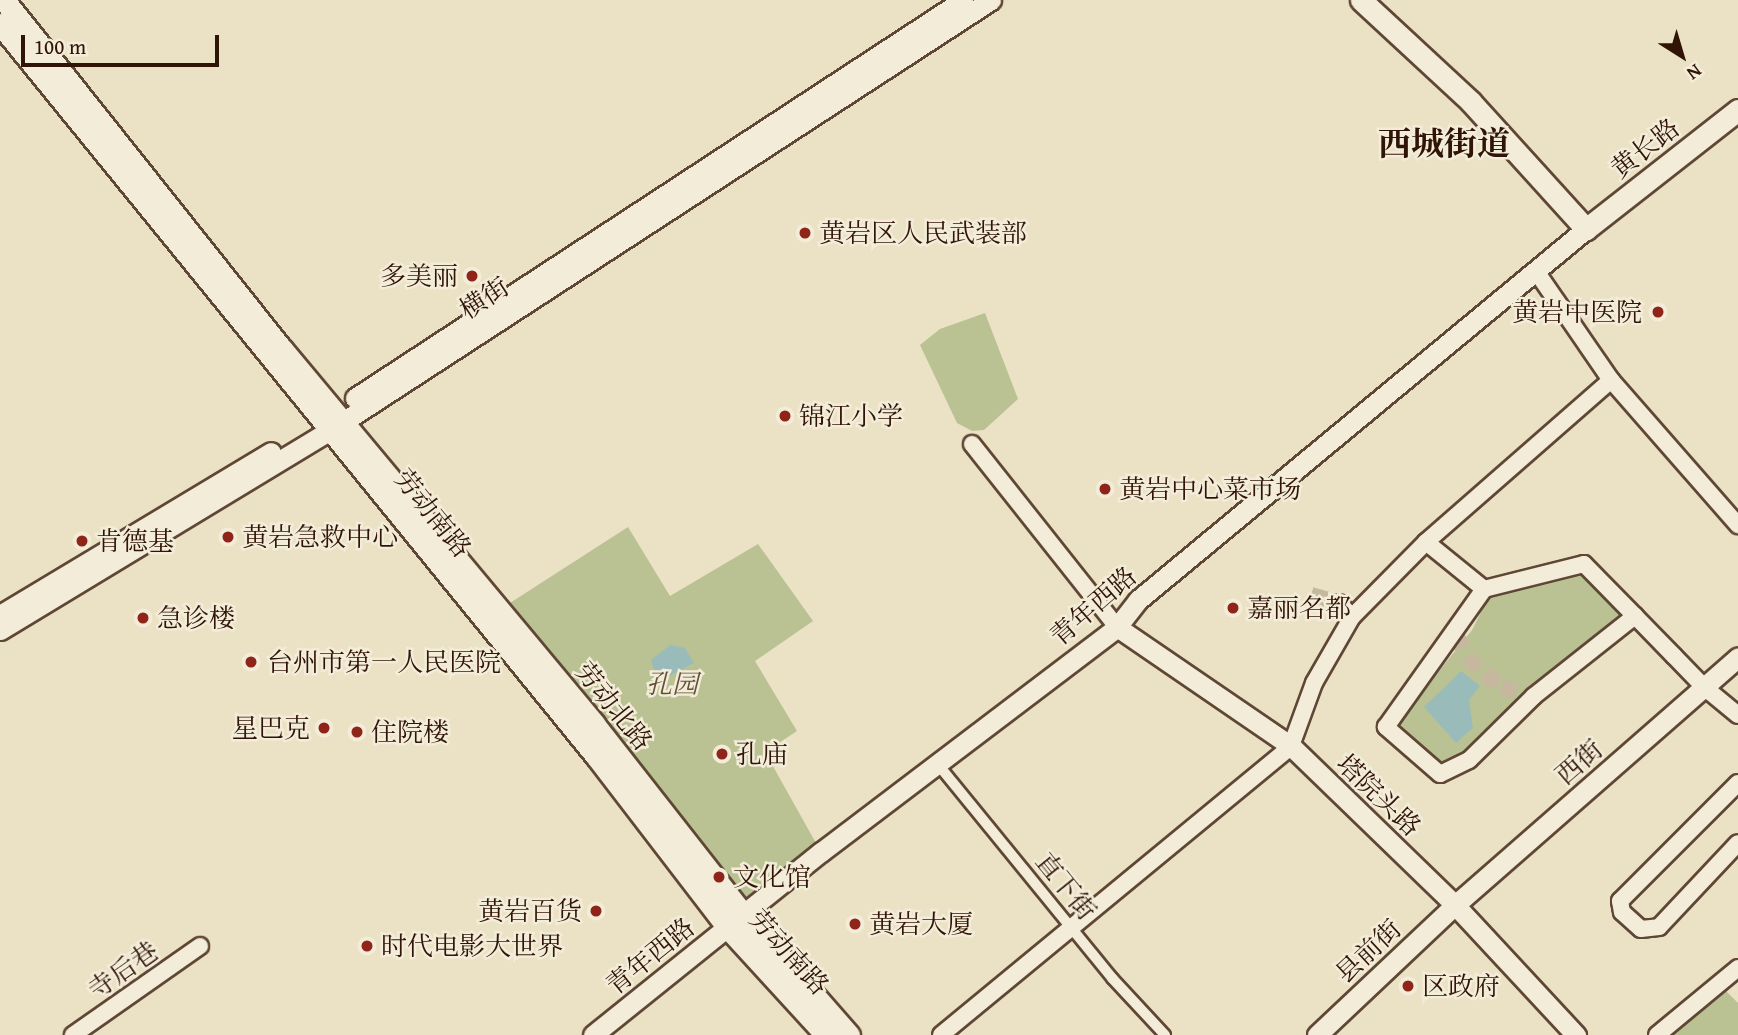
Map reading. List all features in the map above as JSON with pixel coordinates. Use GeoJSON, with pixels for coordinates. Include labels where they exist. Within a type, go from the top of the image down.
{"type":"FeatureCollection","features":[{"type":"Feature","properties":{"kind":"main road"},"geometry":{"type":"LineString","coordinates":[[4,0],[332,421]]}},
{"type":"Feature","properties":{"kind":"main road"},"geometry":{"type":"LineString","coordinates":[[1361,0],[1469,101],[1586,229]]}},
{"type":"Feature","properties":{"kind":"main road"},"geometry":{"type":"LineString","coordinates":[[0,24],[332,421]]}},
{"type":"Feature","properties":{"kind":"main road","name":"黄长路"},"geometry":{"type":"LineString","coordinates":[[1586,229],[1738,110]]}},
{"type":"Feature","properties":{"kind":"main road","name":"劳动北路"},"geometry":{"type":"LineString","coordinates":[[332,421],[594,724],[735,920],[849,1035]]}},
{"type":"Feature","properties":{"kind":"main road","name":"劳动南路"},"geometry":{"type":"LineString","coordinates":[[735,920],[826,1035]]}},
{"type":"Feature","properties":{"kind":"street","name":"横街"},"geometry":{"type":"LineString","coordinates":[[0,630],[332,421],[744,150],[963,0]]}},
{"type":"Feature","properties":{"kind":"street","name":"横街"},"geometry":{"type":"LineString","coordinates":[[744,150],[990,0]]}},
{"type":"Feature","properties":{"kind":"street","name":"青年西路"},"geometry":{"type":"LineString","coordinates":[[593,1035],[936,762],[1117,627],[1138,600],[1586,229]]}},
{"type":"Feature","properties":{"kind":"street"},"geometry":{"type":"LineString","coordinates":[[1536,271],[1611,380],[1738,525]]}},
{"type":"Feature","properties":{"kind":"street"},"geometry":{"type":"LineString","coordinates":[[941,1035],[1291,746],[1314,683],[1352,617],[1426,542],[1611,380]]}},
{"type":"Feature","properties":{"kind":"street","name":"横街"},"geometry":{"type":"LineString","coordinates":[[0,615],[332,421]]}},
{"type":"Feature","properties":{"kind":"street"},"geometry":{"type":"LineString","coordinates":[[972,444],[1117,627]]}},
{"type":"Feature","properties":{"kind":"street"},"geometry":{"type":"LineString","coordinates":[[1426,542],[1484,589]]}},
{"type":"Feature","properties":{"kind":"street"},"geometry":{"type":"LineString","coordinates":[[1635,616],[1535,696],[1469,760],[1440,774],[1386,727],[1484,589],[1584,564],[1635,616],[1704,687],[1738,715]]}},
{"type":"Feature","properties":{"kind":"street"},"geometry":{"type":"LineString","coordinates":[[1339,603],[1352,617]]}},
{"type":"Feature","properties":{"kind":"street","name":"塔院头路"},"geometry":{"type":"LineString","coordinates":[[1117,627],[1291,746],[1455,905],[1576,1035]]}},
{"type":"Feature","properties":{"kind":"street","name":"西街"},"geometry":{"type":"LineString","coordinates":[[1455,905],[1738,657]]}},
{"type":"Feature","properties":{"kind":"street","name":"直下街"},"geometry":{"type":"LineString","coordinates":[[936,762],[1072,928],[1165,1035]]}},
{"type":"Feature","properties":{"kind":"street"},"geometry":{"type":"LineString","coordinates":[[1738,783],[1620,901],[1622,912],[1641,929],[1659,927],[1738,842]]}},
{"type":"Feature","properties":{"kind":"street","name":"县前街"},"geometry":{"type":"LineString","coordinates":[[1317,1035],[1455,905]]}},
{"type":"Feature","properties":{"kind":"street","name":"寺后巷"},"geometry":{"type":"LineString","coordinates":[[74,1035],[200,946]]}},
{"type":"Feature","properties":{"kind":"street"},"geometry":{"type":"LineString","coordinates":[[1657,1035],[1738,968]]}},
{"type":"Feature","properties":{"kind":"green space"},"geometry":{"type":"Polygon","coordinates":[[[985,313],[1018,399],[984,430],[972,431],[957,423],[920,345],[940,329],[985,313]]]}},
{"type":"Feature","properties":{"kind":"green space","name":"孔园"},"geometry":{"type":"Polygon","coordinates":[[[628,527],[670,596],[758,544],[813,621],[755,661],[797,731],[765,752],[821,852],[743,914],[499,610],[628,527]]]}},
{"type":"Feature","properties":{"kind":"green space"},"geometry":{"type":"Polygon","coordinates":[[[1582,570],[1622,618],[1560,663],[1469,750],[1442,762],[1397,723],[1472,630],[1489,596],[1582,570]]]}},
{"type":"Feature","properties":{"kind":"green space"},"geometry":{"type":"Polygon","coordinates":[[[1725,990],[1738,1003],[1738,1035],[1673,1035],[1725,990]]]}},
{"type":"Feature","properties":{"kind":"water"},"geometry":{"type":"Polygon","coordinates":[[[670,645],[685,648],[694,663],[658,682],[651,660],[670,645]]]}},
{"type":"Feature","properties":{"kind":"water"},"geometry":{"type":"Polygon","coordinates":[[[1461,671],[1480,686],[1469,700],[1473,728],[1456,743],[1424,707],[1461,671]]]}},
{"type":"Feature","properties":{"kind":"tunnel"},"geometry":{"type":"LineString","coordinates":[[1311,595],[1339,603]]}},
{"type":"Feature","properties":{"kind":"tunnel"},"geometry":{"type":"LineString","coordinates":[[1456,634],[1467,658],[1501,687],[1534,696]]}},
{"type":"Feature","properties":{"kind":"place","name":"黄岩区人民武装部"},"geometry":{"type":"Point","coordinates":[805,233]}},
{"type":"Feature","properties":{"kind":"place","name":"多美丽"},"geometry":{"type":"Point","coordinates":[472,276]}},
{"type":"Feature","properties":{"kind":"place","name":"黄岩中医院"},"geometry":{"type":"Point","coordinates":[1658,312]}},
{"type":"Feature","properties":{"kind":"place","name":"锦江小学"},"geometry":{"type":"Point","coordinates":[785,416]}},
{"type":"Feature","properties":{"kind":"place","name":"黄岩中心菜市场"},"geometry":{"type":"Point","coordinates":[1105,489]}},
{"type":"Feature","properties":{"kind":"place","name":"黄岩急救中心"},"geometry":{"type":"Point","coordinates":[228,537]}},
{"type":"Feature","properties":{"kind":"place","name":"肯德基"},"geometry":{"type":"Point","coordinates":[82,541]}},
{"type":"Feature","properties":{"kind":"place","name":"嘉丽名都"},"geometry":{"type":"Point","coordinates":[1233,608]}},
{"type":"Feature","properties":{"kind":"place","name":"急诊楼"},"geometry":{"type":"Point","coordinates":[143,618]}},
{"type":"Feature","properties":{"kind":"place","name":"台州市第一人民医院"},"geometry":{"type":"Point","coordinates":[251,662]}},
{"type":"Feature","properties":{"kind":"place","name":"星巴克"},"geometry":{"type":"Point","coordinates":[324,728]}},
{"type":"Feature","properties":{"kind":"place","name":"住院楼"},"geometry":{"type":"Point","coordinates":[357,732]}},
{"type":"Feature","properties":{"kind":"place","name":"孔庙"},"geometry":{"type":"Point","coordinates":[722,754]}},
{"type":"Feature","properties":{"kind":"place","name":"文化馆"},"geometry":{"type":"Point","coordinates":[719,877]}},
{"type":"Feature","properties":{"kind":"place","name":"黄岩百货"},"geometry":{"type":"Point","coordinates":[596,911]}},
{"type":"Feature","properties":{"kind":"place","name":"黄岩大厦"},"geometry":{"type":"Point","coordinates":[855,924]}},
{"type":"Feature","properties":{"kind":"place","name":"时代电影大世界"},"geometry":{"type":"Point","coordinates":[367,946]}},
{"type":"Feature","properties":{"kind":"place","name":"区政府"},"geometry":{"type":"Point","coordinates":[1408,986]}},
{"type":"Feature","properties":{"kind":"district","name":"西城街道"},"geometry":{"type":"Point","coordinates":[1444,144]}}]}
